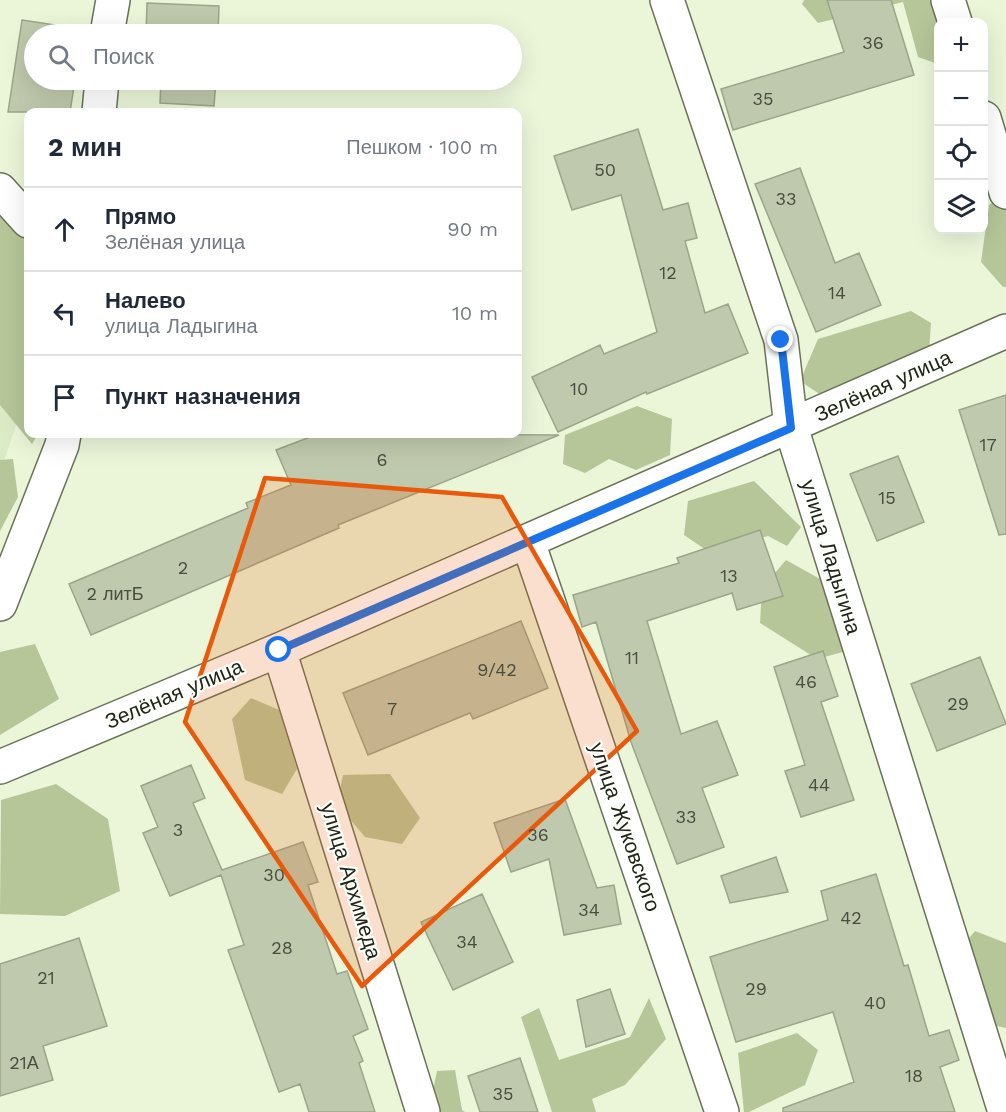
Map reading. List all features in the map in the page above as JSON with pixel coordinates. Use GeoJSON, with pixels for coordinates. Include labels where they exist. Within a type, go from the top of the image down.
{"type":"FeatureCollection","features":[{"type":"Feature","properties":{"kind":"street"},"geometry":{"type":"LineString","coordinates":[[109,24],[113,0]]}},
{"type":"Feature","properties":{"kind":"street","name":"улица Ладыгина"},"geometry":{"type":"LineString","coordinates":[[667,0],[781,340],[791,428],[1005,1112]]}},
{"type":"Feature","properties":{"kind":"street"},"geometry":{"type":"LineString","coordinates":[[948,0],[954,18]]}},
{"type":"Feature","properties":{"kind":"street"},"geometry":{"type":"LineString","coordinates":[[99,108],[101,90]]}},
{"type":"Feature","properties":{"kind":"street"},"geometry":{"type":"LineString","coordinates":[[986,126],[1006,192]]}},
{"type":"Feature","properties":{"kind":"street"},"geometry":{"type":"LineString","coordinates":[[0,190],[24,217]]}},
{"type":"Feature","properties":{"kind":"street","name":"Зелёная улица"},"geometry":{"type":"LineString","coordinates":[[0,767],[279,650],[791,428],[1006,331]]}},
{"type":"Feature","properties":{"kind":"street"},"geometry":{"type":"LineString","coordinates":[[0,604],[63,438]]}},
{"type":"Feature","properties":{"kind":"street","name":"улица Жуковского"},"geometry":{"type":"LineString","coordinates":[[528,542],[722,1112]]}},
{"type":"Feature","properties":{"kind":"street","name":"улица Архимеда"},"geometry":{"type":"LineString","coordinates":[[279,650],[423,1112]]}},
{"type":"Feature","properties":{"kind":"highlighted area"},"geometry":{"type":"Polygon","coordinates":[[[265,478],[502,497],[637,731],[362,986],[185,722],[265,478]]]}},
{"type":"Feature","properties":{"kind":"shaded area"},"geometry":{"type":"Polygon","coordinates":[[[804,0],[945,0],[939,18],[934,18],[934,63],[918,57],[903,2],[818,23],[802,4],[804,0]]]}},
{"type":"Feature","properties":{"kind":"shaded area"},"geometry":{"type":"Polygon","coordinates":[[[1006,193],[1006,287],[1003,287],[981,262],[985,234],[988,234],[989,205],[1006,193]]]}},
{"type":"Feature","properties":{"kind":"shaded area"},"geometry":{"type":"Polygon","coordinates":[[[0,199],[24,205],[24,434],[0,405],[0,199]]]}},
{"type":"Feature","properties":{"kind":"shaded area"},"geometry":{"type":"Polygon","coordinates":[[[911,311],[931,323],[929,354],[821,395],[800,381],[818,339],[911,311]]]}},
{"type":"Feature","properties":{"kind":"shaded area"},"geometry":{"type":"Polygon","coordinates":[[[0,321],[24,365],[24,401],[0,473],[0,321]]]}},
{"type":"Feature","properties":{"kind":"shaded area"},"geometry":{"type":"Polygon","coordinates":[[[637,406],[672,419],[670,455],[636,470],[609,459],[585,473],[563,464],[565,435],[637,406]]]}},
{"type":"Feature","properties":{"kind":"shaded area"},"geometry":{"type":"Polygon","coordinates":[[[27,438],[36,438],[32,444],[27,438]]]}},
{"type":"Feature","properties":{"kind":"shaded area"},"geometry":{"type":"Polygon","coordinates":[[[13,459],[18,497],[0,531],[0,460],[13,459]]]}},
{"type":"Feature","properties":{"kind":"shaded area"},"geometry":{"type":"Polygon","coordinates":[[[754,481],[801,527],[787,546],[768,536],[709,552],[684,535],[688,501],[754,481]]]}},
{"type":"Feature","properties":{"kind":"shaded area"},"geometry":{"type":"Polygon","coordinates":[[[786,560],[858,600],[854,649],[817,659],[760,623],[762,588],[786,560]]]}},
{"type":"Feature","properties":{"kind":"shaded area"},"geometry":{"type":"Polygon","coordinates":[[[35,644],[59,699],[0,735],[0,652],[35,644]]]}},
{"type":"Feature","properties":{"kind":"shaded area"},"geometry":{"type":"Polygon","coordinates":[[[251,698],[279,710],[297,769],[282,794],[245,780],[232,719],[251,698]]]}},
{"type":"Feature","properties":{"kind":"shaded area"},"geometry":{"type":"Polygon","coordinates":[[[390,774],[420,818],[402,844],[365,837],[337,804],[343,775],[390,774]]]}},
{"type":"Feature","properties":{"kind":"shaded area"},"geometry":{"type":"Polygon","coordinates":[[[56,784],[108,819],[120,891],[65,916],[0,914],[1,800],[56,784]]]}},
{"type":"Feature","properties":{"kind":"shaded area"},"geometry":{"type":"Polygon","coordinates":[[[975,931],[1006,943],[1006,1028],[982,1023],[959,950],[975,931]]]}},
{"type":"Feature","properties":{"kind":"shaded area"},"geometry":{"type":"Polygon","coordinates":[[[649,998],[666,1039],[625,1085],[592,1099],[596,1112],[552,1112],[521,1017],[539,1008],[559,1060],[630,1037],[649,998]]]}},
{"type":"Feature","properties":{"kind":"shaded area"},"geometry":{"type":"Polygon","coordinates":[[[797,1033],[818,1050],[805,1085],[749,1112],[744,1112],[738,1053],[797,1033]]]}},
{"type":"Feature","properties":{"kind":"shaded area"},"geometry":{"type":"Polygon","coordinates":[[[455,1070],[462,1110],[465,1112],[441,1112],[431,1099],[437,1071],[455,1070]]]}},
{"type":"Feature","properties":{"kind":"building"},"geometry":{"type":"Polygon","coordinates":[[[827,0],[891,0],[914,75],[733,130],[721,89],[844,52],[827,0]]]}},
{"type":"Feature","properties":{"kind":"building"},"geometry":{"type":"Polygon","coordinates":[[[147,3],[219,6],[218,24],[146,24],[147,3]]]}},
{"type":"Feature","properties":{"kind":"building"},"geometry":{"type":"Polygon","coordinates":[[[22,20],[49,24],[24,24],[24,90],[73,90],[71,108],[24,108],[24,112],[8,112],[22,20]]]}},
{"type":"Feature","properties":{"kind":"building"},"geometry":{"type":"Polygon","coordinates":[[[161,90],[215,90],[214,106],[160,103],[161,90]]]}},
{"type":"Feature","properties":{"kind":"building"},"geometry":{"type":"Polygon","coordinates":[[[638,129],[663,210],[688,203],[697,238],[685,241],[705,313],[728,304],[748,353],[647,394],[646,392],[558,432],[532,377],[600,345],[604,354],[657,332],[621,195],[572,210],[554,156],[638,129]]]}},
{"type":"Feature","properties":{"kind":"building"},"geometry":{"type":"Polygon","coordinates":[[[800,168],[835,263],[859,253],[881,305],[816,332],[755,184],[800,168]]]}},
{"type":"Feature","properties":{"kind":"building"},"geometry":{"type":"Polygon","coordinates":[[[1006,395],[1006,534],[999,535],[959,410],[1006,395]]]}},
{"type":"Feature","properties":{"kind":"building"},"geometry":{"type":"Polygon","coordinates":[[[522,435],[559,435],[338,525],[339,528],[91,635],[69,584],[248,508],[246,503],[291,485],[276,450],[308,438],[522,438],[522,435]]]}},
{"type":"Feature","properties":{"kind":"building"},"geometry":{"type":"Polygon","coordinates":[[[898,456],[924,522],[877,541],[850,474],[898,456]]]}},
{"type":"Feature","properties":{"kind":"building"},"geometry":{"type":"Polygon","coordinates":[[[760,530],[783,596],[737,610],[732,593],[647,621],[681,734],[717,721],[738,775],[702,788],[724,847],[677,864],[631,742],[596,622],[582,627],[573,595],[679,563],[677,558],[760,530]]]}},
{"type":"Feature","properties":{"kind":"building"},"geometry":{"type":"Polygon","coordinates":[[[521,621],[548,688],[473,719],[470,713],[368,755],[343,693],[521,621]]]}},
{"type":"Feature","properties":{"kind":"building"},"geometry":{"type":"Polygon","coordinates":[[[823,651],[838,696],[821,702],[854,800],[801,817],[785,771],[805,765],[774,667],[823,651]]]}},
{"type":"Feature","properties":{"kind":"building"},"geometry":{"type":"Polygon","coordinates":[[[980,657],[1006,724],[937,751],[911,684],[980,657]]]}},
{"type":"Feature","properties":{"kind":"building"},"geometry":{"type":"Polygon","coordinates":[[[191,765],[205,798],[193,803],[222,870],[303,842],[318,882],[308,885],[337,974],[347,971],[368,1029],[353,1036],[363,1061],[359,1063],[375,1112],[309,1112],[300,1084],[279,1092],[228,950],[244,945],[221,875],[170,896],[143,833],[158,827],[141,786],[191,765]]]}},
{"type":"Feature","properties":{"kind":"building"},"geometry":{"type":"Polygon","coordinates":[[[565,799],[597,888],[614,885],[621,924],[564,935],[549,859],[511,872],[494,823],[565,799]]]}},
{"type":"Feature","properties":{"kind":"building"},"geometry":{"type":"Polygon","coordinates":[[[776,857],[788,892],[730,903],[721,876],[776,857]]]}},
{"type":"Feature","properties":{"kind":"building"},"geometry":{"type":"Polygon","coordinates":[[[876,874],[904,966],[908,965],[929,1036],[949,1030],[959,1060],[940,1067],[955,1112],[783,1112],[783,1108],[854,1082],[833,1012],[736,1042],[710,957],[828,920],[821,891],[876,874]]]}},
{"type":"Feature","properties":{"kind":"building"},"geometry":{"type":"Polygon","coordinates":[[[482,894],[513,962],[453,990],[421,922],[482,894]]]}},
{"type":"Feature","properties":{"kind":"building"},"geometry":{"type":"Polygon","coordinates":[[[79,938],[107,1026],[43,1046],[53,1080],[0,1096],[0,964],[79,938]]]}},
{"type":"Feature","properties":{"kind":"building"},"geometry":{"type":"Polygon","coordinates":[[[610,989],[625,1034],[586,1047],[577,1000],[610,989]]]}},
{"type":"Feature","properties":{"kind":"building"},"geometry":{"type":"Polygon","coordinates":[[[520,1058],[538,1112],[480,1112],[468,1076],[520,1058]]]}},
{"type":"Feature","properties":{"kind":"route"},"geometry":{"type":"LineString","coordinates":[[279,650],[791,428],[781,340]]}}]}
